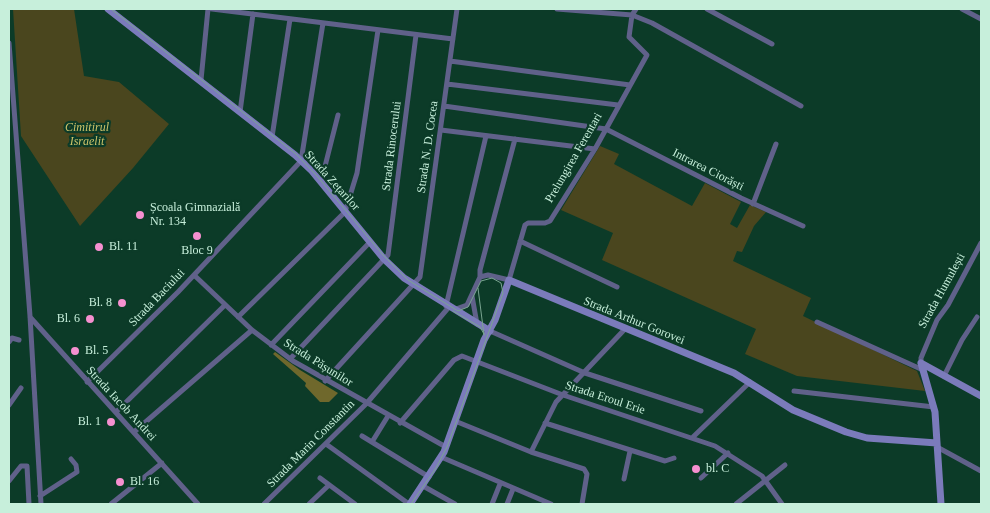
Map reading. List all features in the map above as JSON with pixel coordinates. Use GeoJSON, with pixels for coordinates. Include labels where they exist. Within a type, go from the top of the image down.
{"type":"FeatureCollection","features":[{"type":"Feature","properties":{"kind":"street","name":"Strada Zețarilor"},"geometry":{"type":"LineString","coordinates":[[108,9],[302,161],[322,182],[384,259],[414,286],[490,331]]}},
{"type":"Feature","properties":{"kind":"street"},"geometry":{"type":"LineString","coordinates":[[201,80],[208,9]]}},
{"type":"Feature","properties":{"kind":"street"},"geometry":{"type":"LineString","coordinates":[[212,9],[453,39]]}},
{"type":"Feature","properties":{"kind":"street","name":"Strada N. D. Cocea"},"geometry":{"type":"LineString","coordinates":[[414,286],[419,279],[422,268],[457,9]]}},
{"type":"Feature","properties":{"kind":"street"},"geometry":{"type":"LineString","coordinates":[[557,9],[632,15],[652,23],[801,106]]}},
{"type":"Feature","properties":{"kind":"street"},"geometry":{"type":"LineString","coordinates":[[632,15],[636,9]]}},
{"type":"Feature","properties":{"kind":"street"},"geometry":{"type":"LineString","coordinates":[[707,9],[772,44]]}},
{"type":"Feature","properties":{"kind":"street"},"geometry":{"type":"LineString","coordinates":[[962,9],[981,19]]}},
{"type":"Feature","properties":{"kind":"street"},"geometry":{"type":"LineString","coordinates":[[240,112],[253,14]]}},
{"type":"Feature","properties":{"kind":"street","name":"Prelungirea Ferentari"},"geometry":{"type":"LineString","coordinates":[[409,504],[429,477],[446,447],[484,340],[490,331],[509,280],[526,224],[550,221],[595,149],[647,54],[629,37],[632,15]]}},
{"type":"Feature","properties":{"kind":"street"},"geometry":{"type":"LineString","coordinates":[[272,137],[290,19]]}},
{"type":"Feature","properties":{"kind":"street"},"geometry":{"type":"LineString","coordinates":[[302,161],[323,23]]}},
{"type":"Feature","properties":{"kind":"street"},"geometry":{"type":"LineString","coordinates":[[238,317],[345,212],[357,173],[378,30]]}},
{"type":"Feature","properties":{"kind":"street","name":"Strada Rinocerului"},"geometry":{"type":"LineString","coordinates":[[384,259],[389,252],[416,35]]}},
{"type":"Feature","properties":{"kind":"street"},"geometry":{"type":"LineString","coordinates":[[9,43],[30,316],[41,504]]}},
{"type":"Feature","properties":{"kind":"street"},"geometry":{"type":"LineString","coordinates":[[450,61],[630,85]]}},
{"type":"Feature","properties":{"kind":"street"},"geometry":{"type":"LineString","coordinates":[[447,84],[618,105]]}},
{"type":"Feature","properties":{"kind":"street","name":"Intrarea Ciorăști"},"geometry":{"type":"LineString","coordinates":[[444,106],[606,129],[753,204],[803,226]]}},
{"type":"Feature","properties":{"kind":"street"},"geometry":{"type":"LineString","coordinates":[[322,182],[338,115]]}},
{"type":"Feature","properties":{"kind":"street"},"geometry":{"type":"LineString","coordinates":[[441,130],[595,149]]}},
{"type":"Feature","properties":{"kind":"street","name":"Strada Marin Constantin"},"geometry":{"type":"LineString","coordinates":[[264,504],[366,404],[449,307],[486,136]]}},
{"type":"Feature","properties":{"kind":"street"},"geometry":{"type":"LineString","coordinates":[[449,307],[464,308],[472,296],[480,277],[480,270],[515,139]]}},
{"type":"Feature","properties":{"kind":"street"},"geometry":{"type":"LineString","coordinates":[[753,204],[776,144]]}},
{"type":"Feature","properties":{"kind":"street","name":"Strada Baciului"},"geometry":{"type":"LineString","coordinates":[[86,382],[194,275],[302,161]]}},
{"type":"Feature","properties":{"kind":"street"},"geometry":{"type":"LineString","coordinates":[[520,240],[617,287]]}},
{"type":"Feature","properties":{"kind":"street"},"geometry":{"type":"LineString","coordinates":[[272,345],[370,242]]}},
{"type":"Feature","properties":{"kind":"street","name":"Strada Humulești"},"geometry":{"type":"LineString","coordinates":[[922,367],[921,358],[936,320],[948,305],[981,243]]}},
{"type":"Feature","properties":{"kind":"street"},"geometry":{"type":"LineString","coordinates":[[290,359],[384,259]]}},
{"type":"Feature","properties":{"kind":"street","name":"Strada Pășunilor"},"geometry":{"type":"LineString","coordinates":[[194,275],[252,330],[290,359],[325,381],[446,447]]}},
{"type":"Feature","properties":{"kind":"street"},"geometry":{"type":"LineString","coordinates":[[480,277],[488,275],[509,280]]}},
{"type":"Feature","properties":{"kind":"street","name":"Strada Arthur Gorovei"},"geometry":{"type":"LineString","coordinates":[[509,280],[624,330],[727,371],[750,382],[798,412],[853,435],[937,445]]}},
{"type":"Feature","properties":{"kind":"street"},"geometry":{"type":"LineString","coordinates":[[325,381],[414,286]]}},
{"type":"Feature","properties":{"kind":"street"},"geometry":{"type":"LineString","coordinates":[[472,296],[477,324],[484,340]]}},
{"type":"Feature","properties":{"kind":"street"},"geometry":{"type":"LineString","coordinates":[[116,412],[225,305]]}},
{"type":"Feature","properties":{"kind":"street","name":"Strada Iacob Andrei"},"geometry":{"type":"LineString","coordinates":[[30,316],[86,382],[116,412],[198,504]]}},
{"type":"Feature","properties":{"kind":"street"},"geometry":{"type":"LineString","coordinates":[[944,376],[962,340],[978,317]]}},
{"type":"Feature","properties":{"kind":"street"},"geometry":{"type":"LineString","coordinates":[[817,322],[944,376],[981,396]]}},
{"type":"Feature","properties":{"kind":"street"},"geometry":{"type":"LineString","coordinates":[[134,432],[252,330]]}},
{"type":"Feature","properties":{"kind":"street"},"geometry":{"type":"LineString","coordinates":[[532,452],[545,423],[563,395],[586,373],[624,330]]}},
{"type":"Feature","properties":{"kind":"street"},"geometry":{"type":"LineString","coordinates":[[490,331],[586,373],[701,411]]}},
{"type":"Feature","properties":{"kind":"street"},"geometry":{"type":"LineString","coordinates":[[9,342],[15,337],[19,340]]}},
{"type":"Feature","properties":{"kind":"street","name":"Strada Eroul Erie"},"geometry":{"type":"LineString","coordinates":[[400,423],[457,358],[462,356],[563,395],[693,437],[728,453],[765,479]]}},
{"type":"Feature","properties":{"kind":"street"},"geometry":{"type":"LineString","coordinates":[[922,367],[934,406],[940,504]]}},
{"type":"Feature","properties":{"kind":"street"},"geometry":{"type":"LineString","coordinates":[[693,437],[750,382]]}},
{"type":"Feature","properties":{"kind":"street"},"geometry":{"type":"LineString","coordinates":[[9,405],[21,388]]}},
{"type":"Feature","properties":{"kind":"street"},"geometry":{"type":"LineString","coordinates":[[794,391],[934,406]]}},
{"type":"Feature","properties":{"kind":"street"},"geometry":{"type":"LineString","coordinates":[[372,442],[388,416]]}},
{"type":"Feature","properties":{"kind":"street"},"geometry":{"type":"LineString","coordinates":[[455,421],[532,452],[586,471],[587,478],[582,504]]}},
{"type":"Feature","properties":{"kind":"street"},"geometry":{"type":"LineString","coordinates":[[545,423],[665,461],[674,458]]}},
{"type":"Feature","properties":{"kind":"street"},"geometry":{"type":"LineString","coordinates":[[362,436],[429,477]]}},
{"type":"Feature","properties":{"kind":"street"},"geometry":{"type":"LineString","coordinates":[[326,444],[409,504]]}},
{"type":"Feature","properties":{"kind":"street"},"geometry":{"type":"LineString","coordinates":[[937,445],[981,471]]}},
{"type":"Feature","properties":{"kind":"street"},"geometry":{"type":"LineString","coordinates":[[624,479],[630,451]]}},
{"type":"Feature","properties":{"kind":"street"},"geometry":{"type":"LineString","coordinates":[[701,478],[728,453]]}},
{"type":"Feature","properties":{"kind":"street"},"geometry":{"type":"LineString","coordinates":[[441,458],[513,490],[551,504]]}},
{"type":"Feature","properties":{"kind":"street"},"geometry":{"type":"LineString","coordinates":[[40,496],[77,472],[76,465],[71,459]]}},
{"type":"Feature","properties":{"kind":"street"},"geometry":{"type":"LineString","coordinates":[[111,504],[162,463]]}},
{"type":"Feature","properties":{"kind":"street"},"geometry":{"type":"LineString","coordinates":[[736,504],[765,479],[785,465]]}},
{"type":"Feature","properties":{"kind":"street"},"geometry":{"type":"LineString","coordinates":[[9,481],[21,466],[27,466],[30,504]]}},
{"type":"Feature","properties":{"kind":"street"},"geometry":{"type":"LineString","coordinates":[[320,478],[355,504]]}},
{"type":"Feature","properties":{"kind":"street"},"geometry":{"type":"LineString","coordinates":[[765,479],[782,504]]}},
{"type":"Feature","properties":{"kind":"street"},"geometry":{"type":"LineString","coordinates":[[492,504],[500,484]]}},
{"type":"Feature","properties":{"kind":"street"},"geometry":{"type":"LineString","coordinates":[[309,504],[329,485]]}},
{"type":"Feature","properties":{"kind":"street"},"geometry":{"type":"LineString","coordinates":[[423,486],[455,504]]}},
{"type":"Feature","properties":{"kind":"street"},"geometry":{"type":"LineString","coordinates":[[507,504],[513,490]]}},
{"type":"Feature","properties":{"kind":"green space","name":"Cimitirul Israelit"},"geometry":{"type":"Polygon","coordinates":[[[13,9],[74,9],[84,76],[119,82],[169,124],[133,168],[80,226],[21,136],[13,9]]]}},
{"type":"Feature","properties":{"kind":"green space"},"geometry":{"type":"Polygon","coordinates":[[[600,146],[619,154],[614,164],[692,206],[705,183],[741,202],[730,224],[737,228],[750,205],[766,212],[754,226],[742,252],[737,251],[733,261],[811,298],[803,316],[917,371],[925,391],[797,376],[745,354],[756,329],[602,260],[613,233],[561,210],[600,146]]]}},
{"type":"Feature","properties":{"kind":"shaded area"},"geometry":{"type":"Polygon","coordinates":[[[275,352],[338,393],[329,402],[320,402],[305,386],[306,383],[273,354],[275,352]]]}},
{"type":"Feature","properties":{"kind":"tram line"},"geometry":{"type":"LineString","coordinates":[[111,9],[296,154],[317,176],[383,255],[408,280],[458,311],[468,307],[481,281],[492,278],[501,283],[503,293],[447,447],[436,468],[411,504]]}},
{"type":"Feature","properties":{"kind":"tram line"},"geometry":{"type":"LineString","coordinates":[[478,288],[484,335]]}},
{"type":"Feature","properties":{"kind":"tram line"},"geometry":{"type":"LineString","coordinates":[[453,311],[480,327],[484,334]]}},
{"type":"Feature","properties":{"kind":"place","name":"Școala Gimnazială Nr. 134"},"geometry":{"type":"Point","coordinates":[140,215]}},
{"type":"Feature","properties":{"kind":"place","name":"Bloc 9"},"geometry":{"type":"Point","coordinates":[197,236]}},
{"type":"Feature","properties":{"kind":"place","name":"Bl. 11"},"geometry":{"type":"Point","coordinates":[99,247]}},
{"type":"Feature","properties":{"kind":"place","name":"Bl. 8"},"geometry":{"type":"Point","coordinates":[122,303]}},
{"type":"Feature","properties":{"kind":"place","name":"Bl. 6"},"geometry":{"type":"Point","coordinates":[90,319]}},
{"type":"Feature","properties":{"kind":"place","name":"Bl. 5"},"geometry":{"type":"Point","coordinates":[75,351]}},
{"type":"Feature","properties":{"kind":"place","name":"Bl. 1"},"geometry":{"type":"Point","coordinates":[111,422]}},
{"type":"Feature","properties":{"kind":"place","name":"bl. C"},"geometry":{"type":"Point","coordinates":[696,469]}},
{"type":"Feature","properties":{"kind":"place","name":"Bl. 16"},"geometry":{"type":"Point","coordinates":[120,482]}}]}
